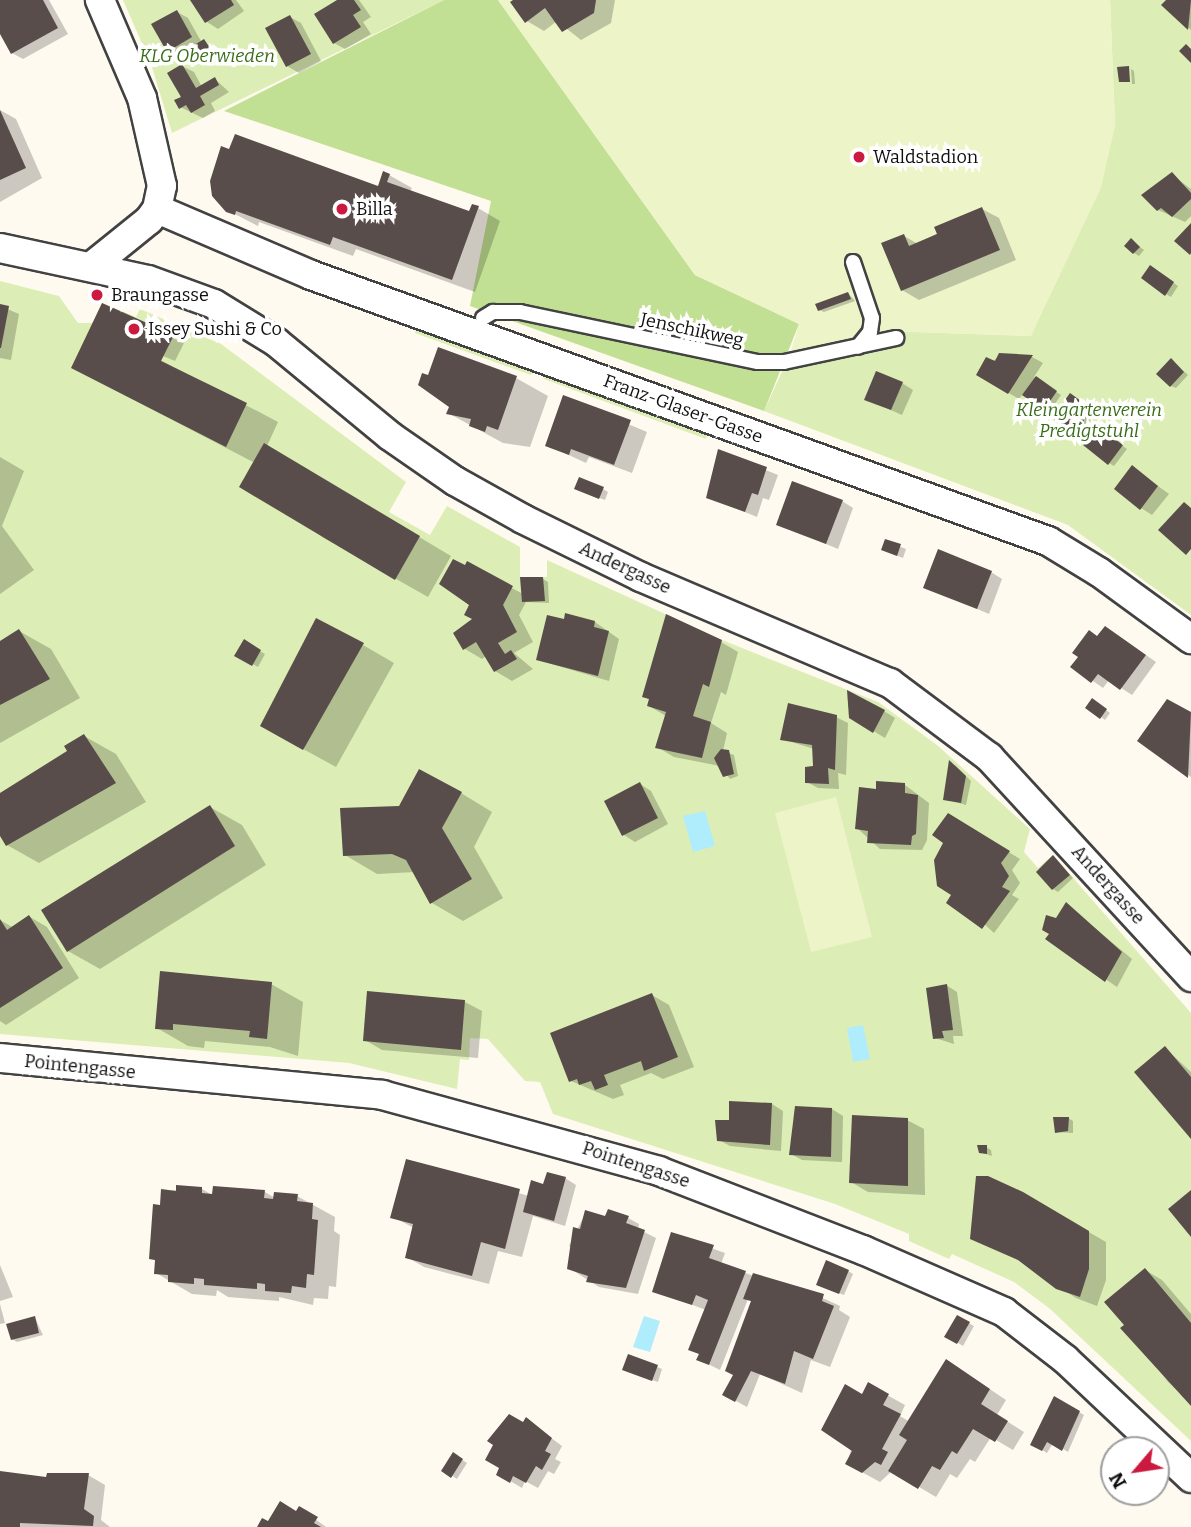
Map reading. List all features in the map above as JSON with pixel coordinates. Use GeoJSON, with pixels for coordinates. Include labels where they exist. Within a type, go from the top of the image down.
{"type":"FeatureCollection","features":[{"type":"Feature","properties":{"kind":"street"},"geometry":{"type":"LineString","coordinates":[[92,267],[157,209],[162,186],[157,149],[142,98],[100,0]]}},
{"type":"Feature","properties":{"kind":"street","name":"Franz-Glaser-Gasse"},"geometry":{"type":"LineString","coordinates":[[157,209],[311,275],[1048,541],[1089,565],[1191,639]]}},
{"type":"Feature","properties":{"kind":"street","name":"Andergasse"},"geometry":{"type":"LineString","coordinates":[[0,248],[160,283],[241,317],[390,436],[466,487],[641,577],[890,683],[989,757],[1191,977]]}},
{"type":"Feature","properties":{"kind":"street","name":"Pointengasse"},"geometry":{"type":"LineString","coordinates":[[0,1058],[382,1095],[482,1119],[705,1188],[1004,1312],[1066,1360],[1191,1478]]}},
{"type":"Feature","properties":{"kind":"lane"},"geometry":{"type":"LineString","coordinates":[[853,262],[872,318],[870,332],[858,346]]}},
{"type":"Feature","properties":{"kind":"lane","name":"Jenschikweg"},"geometry":{"type":"LineString","coordinates":[[483,318],[493,312],[520,312],[758,362],[784,362],[896,338]]}},
{"type":"Feature","properties":{"kind":"green space","name":"KLG Oberwieden"},"geometry":{"type":"Polygon","coordinates":[[[123,0],[444,0],[172,133],[151,64],[123,0]]]}},
{"type":"Feature","properties":{"kind":"green space"},"geometry":{"type":"Polygon","coordinates":[[[444,0],[498,0],[695,275],[799,324],[764,411],[470,306],[491,201],[224,111],[444,0]]]}},
{"type":"Feature","properties":{"kind":"green space","name":"Waldstadion"},"geometry":{"type":"Polygon","coordinates":[[[498,0],[1110,0],[1115,126],[1101,188],[1031,336],[885,331],[790,354],[799,324],[695,275],[498,0]]]}},
{"type":"Feature","properties":{"kind":"green space","name":"Kleingartenverein Predigtstuhl"},"geometry":{"type":"Polygon","coordinates":[[[1110,0],[1191,0],[1191,615],[1068,525],[764,411],[790,354],[885,331],[1031,336],[1115,126],[1110,0]]]}},
{"type":"Feature","properties":{"kind":"green space"},"geometry":{"type":"Polygon","coordinates":[[[0,281],[59,296],[78,323],[93,323],[102,303],[136,317],[140,309],[221,344],[406,482],[389,512],[430,535],[447,506],[520,547],[520,577],[547,577],[547,560],[722,640],[878,702],[937,745],[1030,829],[1024,852],[1038,868],[1053,855],[1191,1013],[1191,1441],[1049,1308],[1014,1282],[952,1254],[949,1259],[909,1241],[909,1234],[835,1204],[553,1114],[540,1082],[525,1081],[488,1039],[470,1038],[469,1060],[460,1059],[457,1089],[349,1063],[0,1034],[0,281]]]}},
{"type":"Feature","properties":{"kind":"green space"},"geometry":{"type":"Polygon","coordinates":[[[416,326],[534,369],[531,375],[415,333],[416,326]]]}},
{"type":"Feature","properties":{"kind":"green space"},"geometry":{"type":"Polygon","coordinates":[[[546,373],[708,432],[706,439],[544,379],[546,373]]]}},
{"type":"Feature","properties":{"kind":"green space"},"geometry":{"type":"Polygon","coordinates":[[[836,797],[872,937],[811,952],[775,813],[836,797]]]}},
{"type":"Feature","properties":{"kind":"water"},"geometry":{"type":"Polygon","coordinates":[[[705,811],[715,846],[693,852],[683,816],[705,811]]]}},
{"type":"Feature","properties":{"kind":"water"},"geometry":{"type":"Polygon","coordinates":[[[863,1025],[870,1059],[853,1062],[847,1028],[863,1025]]]}},
{"type":"Feature","properties":{"kind":"water"},"geometry":{"type":"Polygon","coordinates":[[[644,1316],[660,1321],[650,1352],[633,1347],[644,1316]]]}},
{"type":"Feature","properties":{"kind":"building"},"geometry":{"type":"Polygon","coordinates":[[[0,0],[43,0],[58,28],[11,54],[0,34],[0,0]]]}},
{"type":"Feature","properties":{"kind":"building"},"geometry":{"type":"Polygon","coordinates":[[[190,0],[231,0],[234,5],[205,23],[190,0]]]}},
{"type":"Feature","properties":{"kind":"building"},"geometry":{"type":"Polygon","coordinates":[[[337,0],[354,0],[361,10],[353,15],[361,27],[333,44],[314,14],[337,0]]]}},
{"type":"Feature","properties":{"kind":"building"},"geometry":{"type":"Polygon","coordinates":[[[596,0],[594,13],[562,32],[545,8],[525,23],[510,2],[596,0]]]}},
{"type":"Feature","properties":{"kind":"building"},"geometry":{"type":"Polygon","coordinates":[[[1166,0],[1191,0],[1188,30],[1161,5],[1166,0]]]}},
{"type":"Feature","properties":{"kind":"building"},"geometry":{"type":"Polygon","coordinates":[[[177,10],[192,37],[167,52],[151,24],[177,10]]]}},
{"type":"Feature","properties":{"kind":"building"},"geometry":{"type":"Polygon","coordinates":[[[290,15],[311,54],[286,67],[265,28],[290,15]]]}},
{"type":"Feature","properties":{"kind":"building"},"geometry":{"type":"Polygon","coordinates":[[[204,39],[210,48],[201,53],[196,44],[204,39]]]}},
{"type":"Feature","properties":{"kind":"building"},"geometry":{"type":"Polygon","coordinates":[[[1186,44],[1191,49],[1191,63],[1179,51],[1186,44]]]}},
{"type":"Feature","properties":{"kind":"building"},"geometry":{"type":"Polygon","coordinates":[[[182,64],[196,88],[215,77],[219,85],[200,96],[205,105],[191,113],[186,105],[179,109],[174,100],[181,97],[167,73],[182,64]]]}},
{"type":"Feature","properties":{"kind":"building"},"geometry":{"type":"Polygon","coordinates":[[[1129,66],[1130,82],[1119,82],[1117,67],[1129,66]]]}},
{"type":"Feature","properties":{"kind":"building"},"geometry":{"type":"Polygon","coordinates":[[[0,110],[26,168],[0,180],[0,110]]]}},
{"type":"Feature","properties":{"kind":"building","name":"Billa"},"geometry":{"type":"Polygon","coordinates":[[[235,134],[378,186],[383,171],[390,174],[387,182],[469,211],[472,204],[479,206],[452,280],[333,237],[330,245],[236,211],[235,215],[226,212],[212,196],[210,181],[221,146],[229,149],[235,134]]]}},
{"type":"Feature","properties":{"kind":"building"},"geometry":{"type":"Polygon","coordinates":[[[1172,172],[1191,193],[1191,199],[1172,217],[1161,208],[1157,211],[1141,195],[1172,172]]]}},
{"type":"Feature","properties":{"kind":"building"},"geometry":{"type":"Polygon","coordinates":[[[982,207],[1000,250],[901,291],[881,243],[904,234],[909,246],[937,234],[934,227],[982,207]]]}},
{"type":"Feature","properties":{"kind":"building"},"geometry":{"type":"Polygon","coordinates":[[[1191,223],[1191,253],[1190,255],[1174,241],[1191,223]]]}},
{"type":"Feature","properties":{"kind":"building"},"geometry":{"type":"Polygon","coordinates":[[[1131,238],[1140,247],[1133,254],[1124,246],[1131,238]]]}},
{"type":"Feature","properties":{"kind":"building"},"geometry":{"type":"Polygon","coordinates":[[[1150,265],[1174,282],[1165,296],[1141,278],[1150,265]]]}},
{"type":"Feature","properties":{"kind":"building"},"geometry":{"type":"Polygon","coordinates":[[[848,292],[851,299],[818,311],[815,304],[848,292]]]}},
{"type":"Feature","properties":{"kind":"building"},"geometry":{"type":"Polygon","coordinates":[[[102,303],[174,335],[161,361],[247,403],[226,447],[71,368],[102,303]]]}},
{"type":"Feature","properties":{"kind":"building"},"geometry":{"type":"Polygon","coordinates":[[[0,304],[9,306],[1,348],[0,348],[0,304]]]}},
{"type":"Feature","properties":{"kind":"building"},"geometry":{"type":"Polygon","coordinates":[[[438,347],[517,376],[498,430],[487,426],[485,432],[469,426],[471,419],[446,414],[449,407],[418,385],[422,373],[428,375],[438,347]]]}},
{"type":"Feature","properties":{"kind":"building"},"geometry":{"type":"Polygon","coordinates":[[[999,353],[1033,355],[1008,394],[976,375],[986,357],[995,361],[999,353]]]}},
{"type":"Feature","properties":{"kind":"building"},"geometry":{"type":"Polygon","coordinates":[[[1171,358],[1184,372],[1170,387],[1156,374],[1171,358]]]}},
{"type":"Feature","properties":{"kind":"building"},"geometry":{"type":"Polygon","coordinates":[[[876,371],[903,382],[891,410],[864,400],[876,371]]]}},
{"type":"Feature","properties":{"kind":"building"},"geometry":{"type":"Polygon","coordinates":[[[1036,376],[1057,391],[1044,410],[1022,395],[1036,376]]]}},
{"type":"Feature","properties":{"kind":"building"},"geometry":{"type":"Polygon","coordinates":[[[1070,393],[1092,409],[1074,434],[1052,418],[1070,393]]]}},
{"type":"Feature","properties":{"kind":"building"},"geometry":{"type":"Polygon","coordinates":[[[563,395],[631,420],[614,465],[571,449],[569,455],[545,446],[563,395]]]}},
{"type":"Feature","properties":{"kind":"building"},"geometry":{"type":"Polygon","coordinates":[[[1098,426],[1123,445],[1108,465],[1083,445],[1098,426]]]}},
{"type":"Feature","properties":{"kind":"building"},"geometry":{"type":"Polygon","coordinates":[[[264,443],[420,536],[395,580],[239,487],[264,443]]]}},
{"type":"Feature","properties":{"kind":"building"},"geometry":{"type":"Polygon","coordinates":[[[718,449],[767,467],[758,495],[752,493],[745,512],[706,498],[718,449]]]}},
{"type":"Feature","properties":{"kind":"building"},"geometry":{"type":"Polygon","coordinates":[[[1132,465],[1158,486],[1140,510],[1114,489],[1132,465]]]}},
{"type":"Feature","properties":{"kind":"building"},"geometry":{"type":"Polygon","coordinates":[[[579,477],[604,487],[599,499],[574,489],[579,477]]]}},
{"type":"Feature","properties":{"kind":"building"},"geometry":{"type":"Polygon","coordinates":[[[792,481],[843,500],[826,544],[776,525],[792,481]]]}},
{"type":"Feature","properties":{"kind":"building"},"geometry":{"type":"Polygon","coordinates":[[[1184,502],[1191,508],[1191,549],[1186,555],[1158,530],[1184,502]]]}},
{"type":"Feature","properties":{"kind":"building"},"geometry":{"type":"Polygon","coordinates":[[[885,539],[901,544],[897,556],[881,550],[885,539]]]}},
{"type":"Feature","properties":{"kind":"building"},"geometry":{"type":"Polygon","coordinates":[[[938,549],[992,571],[977,609],[923,588],[938,549]]]}},
{"type":"Feature","properties":{"kind":"building"},"geometry":{"type":"Polygon","coordinates":[[[453,559],[465,565],[467,561],[513,586],[503,605],[517,632],[498,643],[505,654],[511,650],[517,659],[494,672],[476,642],[463,650],[453,633],[472,619],[464,615],[469,605],[439,584],[453,559]]]}},
{"type":"Feature","properties":{"kind":"building"},"geometry":{"type":"Polygon","coordinates":[[[520,577],[543,577],[545,601],[522,602],[520,577]]]}},
{"type":"Feature","properties":{"kind":"building"},"geometry":{"type":"Polygon","coordinates":[[[565,613],[595,621],[594,627],[609,631],[598,676],[536,660],[547,615],[564,619],[565,613]]]}},
{"type":"Feature","properties":{"kind":"building"},"geometry":{"type":"Polygon","coordinates":[[[666,614],[722,640],[709,687],[703,684],[693,716],[711,722],[702,758],[655,748],[666,712],[647,706],[649,699],[642,697],[666,614]]]}},
{"type":"Feature","properties":{"kind":"building"},"geometry":{"type":"Polygon","coordinates":[[[316,618],[364,643],[303,750],[260,726],[316,618]]]}},
{"type":"Feature","properties":{"kind":"building"},"geometry":{"type":"Polygon","coordinates":[[[1105,626],[1146,655],[1120,690],[1098,674],[1091,683],[1070,667],[1078,657],[1072,653],[1089,630],[1097,636],[1105,626]]]}},
{"type":"Feature","properties":{"kind":"building"},"geometry":{"type":"Polygon","coordinates":[[[19,629],[50,679],[0,705],[0,641],[19,629]]]}},
{"type":"Feature","properties":{"kind":"building"},"geometry":{"type":"Polygon","coordinates":[[[244,639],[261,650],[252,666],[234,656],[244,639]]]}},
{"type":"Feature","properties":{"kind":"building"},"geometry":{"type":"Polygon","coordinates":[[[847,690],[885,710],[873,733],[849,718],[847,690]]]}},
{"type":"Feature","properties":{"kind":"building"},"geometry":{"type":"Polygon","coordinates":[[[1092,698],[1107,709],[1100,719],[1085,708],[1092,698]]]}},
{"type":"Feature","properties":{"kind":"building"},"geometry":{"type":"Polygon","coordinates":[[[1167,699],[1191,712],[1188,778],[1137,741],[1167,699]]]}},
{"type":"Feature","properties":{"kind":"building"},"geometry":{"type":"Polygon","coordinates":[[[788,703],[837,715],[835,770],[828,768],[829,784],[805,783],[805,767],[813,766],[812,745],[780,740],[788,703]]]}},
{"type":"Feature","properties":{"kind":"building"},"geometry":{"type":"Polygon","coordinates":[[[84,734],[116,783],[6,846],[0,836],[0,793],[67,751],[64,746],[84,734]]]}},
{"type":"Feature","properties":{"kind":"building"},"geometry":{"type":"Polygon","coordinates":[[[721,749],[729,750],[734,774],[723,777],[714,758],[721,749]]]}},
{"type":"Feature","properties":{"kind":"building"},"geometry":{"type":"Polygon","coordinates":[[[949,760],[966,776],[961,803],[943,800],[949,760]]]}},
{"type":"Feature","properties":{"kind":"building"},"geometry":{"type":"Polygon","coordinates":[[[419,769],[462,792],[442,828],[472,879],[430,904],[406,860],[392,854],[343,856],[340,808],[399,806],[419,769]]]}},
{"type":"Feature","properties":{"kind":"building"},"geometry":{"type":"Polygon","coordinates":[[[876,781],[905,783],[905,793],[918,795],[916,834],[912,836],[911,845],[867,843],[868,831],[855,829],[859,787],[876,789],[876,781]]]}},
{"type":"Feature","properties":{"kind":"building"},"geometry":{"type":"Polygon","coordinates":[[[640,782],[658,818],[622,836],[604,801],[640,782]]]}},
{"type":"Feature","properties":{"kind":"building"},"geometry":{"type":"Polygon","coordinates":[[[210,805],[235,846],[67,952],[41,910],[210,805]]]}},
{"type":"Feature","properties":{"kind":"building"},"geometry":{"type":"Polygon","coordinates":[[[948,813],[1010,851],[1001,863],[1009,876],[1002,887],[1010,891],[982,929],[946,903],[951,895],[937,886],[934,860],[943,843],[932,835],[948,813]]]}},
{"type":"Feature","properties":{"kind":"building"},"geometry":{"type":"Polygon","coordinates":[[[1053,855],[1070,875],[1052,890],[1036,872],[1053,855]]]}},
{"type":"Feature","properties":{"kind":"building"},"geometry":{"type":"Polygon","coordinates":[[[1066,902],[1122,952],[1105,982],[1045,939],[1049,934],[1042,930],[1046,915],[1056,918],[1066,902]]]}},
{"type":"Feature","properties":{"kind":"building"},"geometry":{"type":"Polygon","coordinates":[[[29,915],[63,968],[0,1008],[0,919],[7,930],[29,915]]]}},
{"type":"Feature","properties":{"kind":"building"},"geometry":{"type":"Polygon","coordinates":[[[160,971],[272,982],[267,1039],[249,1037],[250,1031],[173,1024],[173,1030],[155,1029],[160,971]]]}},
{"type":"Feature","properties":{"kind":"building"},"geometry":{"type":"Polygon","coordinates":[[[947,984],[953,1030],[942,1031],[944,1038],[933,1039],[926,988],[947,984]]]}},
{"type":"Feature","properties":{"kind":"building"},"geometry":{"type":"Polygon","coordinates":[[[367,991],[465,1000],[461,1050],[363,1041],[367,991]]]}},
{"type":"Feature","properties":{"kind":"building"},"geometry":{"type":"Polygon","coordinates":[[[652,993],[678,1057],[644,1071],[641,1061],[604,1075],[608,1085],[595,1090],[591,1081],[579,1085],[577,1079],[569,1082],[550,1033],[652,993]]]}},
{"type":"Feature","properties":{"kind":"building"},"geometry":{"type":"Polygon","coordinates":[[[1165,1046],[1191,1077],[1191,1139],[1134,1072],[1165,1046]]]}},
{"type":"Feature","properties":{"kind":"building"},"geometry":{"type":"Polygon","coordinates":[[[729,1101],[772,1103],[770,1145],[717,1141],[715,1120],[729,1120],[729,1101]]]}},
{"type":"Feature","properties":{"kind":"building"},"geometry":{"type":"Polygon","coordinates":[[[795,1106],[832,1108],[831,1157],[789,1155],[795,1106]]]}},
{"type":"Feature","properties":{"kind":"building"},"geometry":{"type":"Polygon","coordinates":[[[852,1115],[908,1118],[908,1186],[849,1183],[852,1115]]]}},
{"type":"Feature","properties":{"kind":"building"},"geometry":{"type":"Polygon","coordinates":[[[1053,1117],[1069,1117],[1068,1131],[1055,1133],[1053,1117]]]}},
{"type":"Feature","properties":{"kind":"building"},"geometry":{"type":"Polygon","coordinates":[[[977,1145],[987,1145],[987,1154],[979,1153],[977,1145]]]}},
{"type":"Feature","properties":{"kind":"building"},"geometry":{"type":"Polygon","coordinates":[[[406,1159],[520,1189],[505,1249],[481,1242],[472,1276],[405,1258],[413,1224],[390,1218],[406,1159]]]}},
{"type":"Feature","properties":{"kind":"building"},"geometry":{"type":"Polygon","coordinates":[[[547,1172],[566,1177],[554,1221],[523,1212],[531,1180],[543,1184],[547,1172]]]}},
{"type":"Feature","properties":{"kind":"building"},"geometry":{"type":"Polygon","coordinates":[[[976,1176],[988,1176],[1023,1192],[1089,1231],[1089,1269],[1080,1297],[1056,1289],[1018,1260],[970,1239],[976,1176]]]}},
{"type":"Feature","properties":{"kind":"building"},"geometry":{"type":"Polygon","coordinates":[[[176,1185],[202,1187],[202,1193],[212,1194],[213,1186],[265,1190],[264,1198],[273,1199],[274,1192],[298,1194],[297,1201],[313,1203],[312,1219],[318,1220],[314,1275],[307,1274],[306,1288],[292,1286],[291,1293],[265,1291],[265,1284],[257,1283],[257,1289],[204,1285],[204,1279],[194,1278],[194,1284],[168,1282],[168,1275],[154,1274],[155,1260],[149,1259],[153,1204],[160,1205],[161,1189],[176,1191],[176,1185]]]}},
{"type":"Feature","properties":{"kind":"building"},"geometry":{"type":"Polygon","coordinates":[[[1191,1190],[1191,1237],[1168,1209],[1191,1190]]]}},
{"type":"Feature","properties":{"kind":"building"},"geometry":{"type":"Polygon","coordinates":[[[608,1209],[629,1216],[626,1223],[645,1230],[626,1288],[586,1282],[588,1276],[567,1269],[573,1227],[580,1229],[585,1210],[605,1216],[608,1209]]]}},
{"type":"Feature","properties":{"kind":"building"},"geometry":{"type":"Polygon","coordinates":[[[671,1232],[714,1245],[709,1258],[746,1271],[709,1365],[696,1360],[699,1354],[688,1350],[708,1300],[696,1295],[692,1305],[652,1292],[671,1232]]]}},
{"type":"Feature","properties":{"kind":"building"},"geometry":{"type":"Polygon","coordinates":[[[826,1260],[849,1270],[839,1294],[816,1285],[826,1260]]]}},
{"type":"Feature","properties":{"kind":"building"},"geometry":{"type":"Polygon","coordinates":[[[1145,1268],[1191,1323],[1191,1406],[1120,1328],[1124,1325],[1104,1302],[1145,1268]]]}},
{"type":"Feature","properties":{"kind":"building"},"geometry":{"type":"Polygon","coordinates":[[[753,1273],[824,1294],[822,1301],[834,1306],[813,1359],[794,1351],[785,1384],[751,1371],[735,1402],[722,1395],[733,1375],[725,1371],[751,1301],[743,1299],[753,1273]]]}},
{"type":"Feature","properties":{"kind":"building"},"geometry":{"type":"Polygon","coordinates":[[[957,1315],[970,1322],[957,1344],[944,1337],[957,1315]]]}},
{"type":"Feature","properties":{"kind":"building"},"geometry":{"type":"Polygon","coordinates":[[[35,1316],[39,1333],[11,1340],[6,1324],[35,1316]]]}},
{"type":"Feature","properties":{"kind":"building"},"geometry":{"type":"Polygon","coordinates":[[[628,1354],[658,1365],[652,1381],[622,1370],[628,1354]]]}},
{"type":"Feature","properties":{"kind":"building"},"geometry":{"type":"Polygon","coordinates":[[[946,1359],[990,1389],[981,1404],[1008,1421],[995,1442],[973,1429],[957,1454],[952,1451],[940,1470],[932,1466],[918,1489],[888,1471],[907,1440],[899,1435],[946,1359]]]}},
{"type":"Feature","properties":{"kind":"building"},"geometry":{"type":"Polygon","coordinates":[[[868,1382],[889,1394],[883,1405],[901,1414],[882,1449],[888,1452],[881,1465],[875,1462],[862,1473],[845,1464],[852,1451],[821,1430],[845,1384],[862,1394],[868,1382]]]}},
{"type":"Feature","properties":{"kind":"building"},"geometry":{"type":"Polygon","coordinates":[[[1054,1396],[1080,1411],[1062,1451],[1047,1442],[1042,1451],[1030,1445],[1054,1396]]]}},
{"type":"Feature","properties":{"kind":"building"},"geometry":{"type":"Polygon","coordinates":[[[509,1414],[523,1422],[526,1417],[552,1438],[545,1451],[551,1454],[542,1470],[536,1466],[526,1483],[513,1476],[510,1483],[496,1475],[499,1468],[485,1460],[493,1445],[487,1441],[509,1414]]]}},
{"type":"Feature","properties":{"kind":"building"},"geometry":{"type":"Polygon","coordinates":[[[453,1452],[463,1459],[451,1478],[441,1471],[453,1452]]]}},
{"type":"Feature","properties":{"kind":"building"},"geometry":{"type":"Polygon","coordinates":[[[0,1471],[46,1477],[47,1473],[89,1473],[84,1509],[94,1516],[93,1526],[20,1523],[20,1527],[0,1527],[0,1471]]]}},
{"type":"Feature","properties":{"kind":"building"},"geometry":{"type":"Polygon","coordinates":[[[280,1501],[296,1511],[299,1506],[318,1517],[314,1523],[321,1527],[257,1527],[262,1518],[268,1521],[280,1501]]]}},
{"type":"Feature","properties":{"kind":"place","name":"Waldstadion"},"geometry":{"type":"Point","coordinates":[859,157]}},
{"type":"Feature","properties":{"kind":"place","name":"Billa"},"geometry":{"type":"Point","coordinates":[342,209]}},
{"type":"Feature","properties":{"kind":"place","name":"Braungasse"},"geometry":{"type":"Point","coordinates":[97,295]}},
{"type":"Feature","properties":{"kind":"place","name":"Issey Sushi & Co"},"geometry":{"type":"Point","coordinates":[134,329]}}]}
